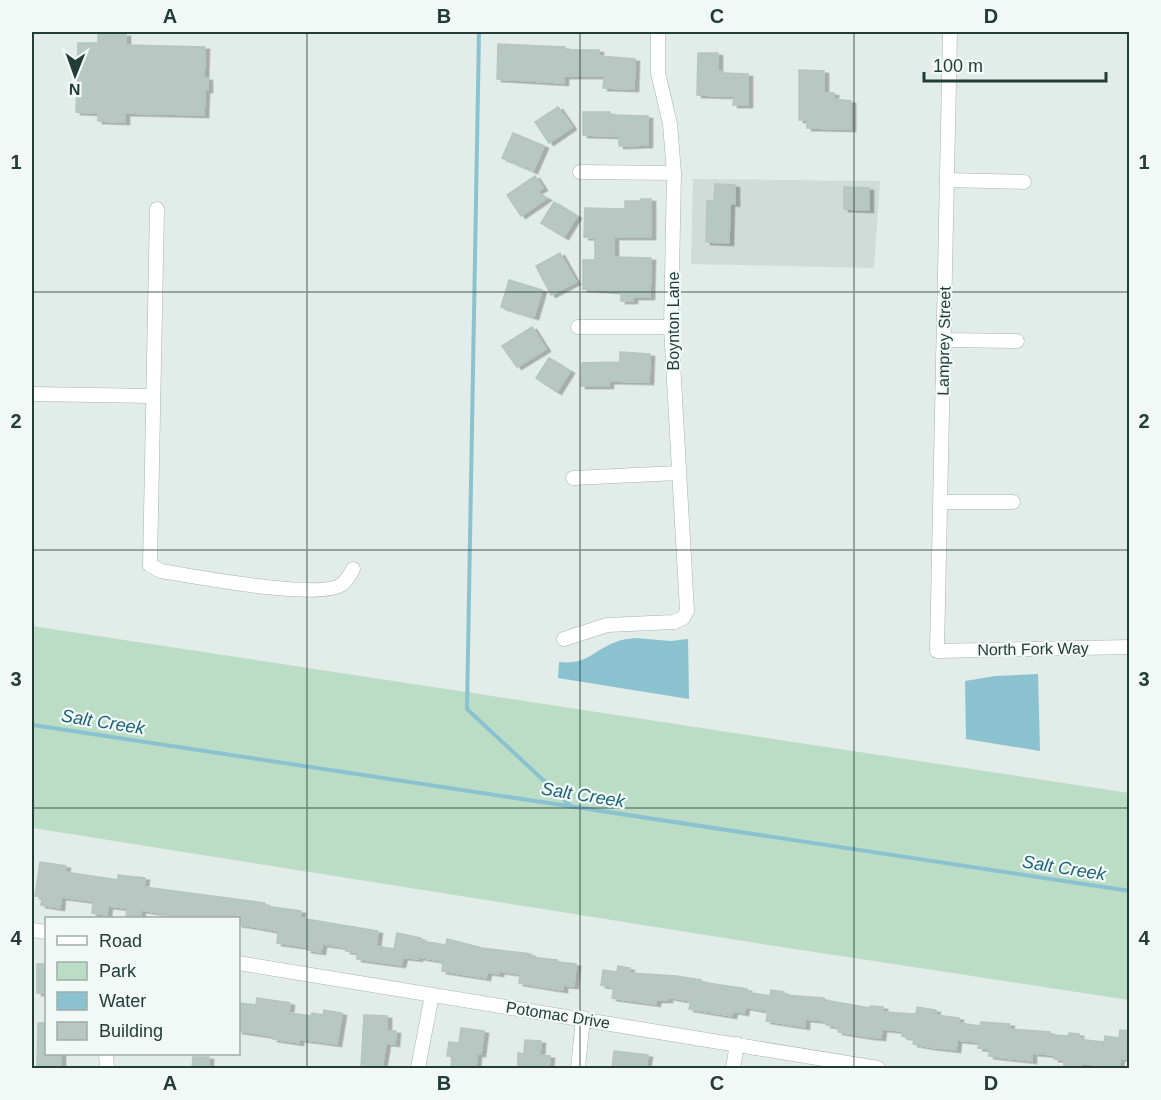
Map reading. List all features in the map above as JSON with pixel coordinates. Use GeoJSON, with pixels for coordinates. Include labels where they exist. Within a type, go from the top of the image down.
{"type":"FeatureCollection","features":[{"type":"Feature","properties":{"kind":"street","name":"Boynton Lane"},"geometry":{"type":"LineString","coordinates":[[564,639],[607,626],[674,622],[683,618],[687,611],[670,327],[674,173],[670,124],[658,73],[658,32]]}},
{"type":"Feature","properties":{"kind":"street","name":"Lamprey Street"},"geometry":{"type":"LineString","coordinates":[[937,651],[950,32]]}},
{"type":"Feature","properties":{"kind":"street"},"geometry":{"type":"LineString","coordinates":[[580,172],[674,173]]}},
{"type":"Feature","properties":{"kind":"street"},"geometry":{"type":"LineString","coordinates":[[947,180],[1024,182]]}},
{"type":"Feature","properties":{"kind":"street"},"geometry":{"type":"LineString","coordinates":[[157,209],[150,564],[160,571],[259,586],[329,590],[342,584],[353,569]]}},
{"type":"Feature","properties":{"kind":"street"},"geometry":{"type":"LineString","coordinates":[[578,327],[670,327]]}},
{"type":"Feature","properties":{"kind":"street"},"geometry":{"type":"LineString","coordinates":[[944,340],[1017,341]]}},
{"type":"Feature","properties":{"kind":"street"},"geometry":{"type":"LineString","coordinates":[[32,394],[153,396]]}},
{"type":"Feature","properties":{"kind":"street"},"geometry":{"type":"LineString","coordinates":[[573,478],[678,473]]}},
{"type":"Feature","properties":{"kind":"street"},"geometry":{"type":"LineString","coordinates":[[940,502],[1013,502]]}},
{"type":"Feature","properties":{"kind":"street","name":"North Fork Way"},"geometry":{"type":"LineString","coordinates":[[937,651],[1130,647]]}},
{"type":"Feature","properties":{"kind":"street","name":"Potomac Drive"},"geometry":{"type":"LineString","coordinates":[[240,963],[878,1068]]}},
{"type":"Feature","properties":{"kind":"street"},"geometry":{"type":"LineString","coordinates":[[418,1068],[432,995]]}},
{"type":"Feature","properties":{"kind":"street"},"geometry":{"type":"LineString","coordinates":[[578,1068],[583,1018]]}},
{"type":"Feature","properties":{"kind":"street"},"geometry":{"type":"LineString","coordinates":[[733,1068],[737,1044]]}},
{"type":"Feature","properties":{"kind":"shaded area"},"geometry":{"type":"Polygon","coordinates":[[[693,179],[880,181],[874,268],[691,264],[693,179]]]}},
{"type":"Feature","properties":{"kind":"green space"},"geometry":{"type":"Polygon","coordinates":[[[32,626],[1129,793],[1129,1000],[33,828],[32,626]]]}},
{"type":"Feature","properties":{"kind":"water"},"geometry":{"type":"Polygon","coordinates":[[[635,638],[671,641],[688,639],[689,699],[558,678],[559,662],[584,659],[618,641],[635,638]]]}},
{"type":"Feature","properties":{"kind":"water"},"geometry":{"type":"Polygon","coordinates":[[[1038,674],[1040,751],[966,739],[965,681],[995,676],[1038,674]]]}},
{"type":"Feature","properties":{"kind":"building"},"geometry":{"type":"Polygon","coordinates":[[[98,34],[126,34],[126,45],[205,47],[204,78],[208,78],[208,90],[205,90],[204,115],[125,113],[125,122],[98,121],[98,113],[76,112],[78,43],[98,43],[98,34]]]}},
{"type":"Feature","properties":{"kind":"building"},"geometry":{"type":"Polygon","coordinates":[[[498,44],[565,47],[565,50],[599,50],[599,56],[635,59],[634,89],[603,88],[604,76],[564,76],[564,83],[497,79],[498,44]]]}},
{"type":"Feature","properties":{"kind":"building"},"geometry":{"type":"Polygon","coordinates":[[[698,53],[718,53],[718,71],[748,74],[748,105],[733,105],[734,96],[697,95],[698,53]]]}},
{"type":"Feature","properties":{"kind":"building"},"geometry":{"type":"Polygon","coordinates":[[[799,70],[824,71],[824,93],[834,93],[834,99],[851,101],[851,129],[807,128],[807,120],[799,120],[799,70]]]}},
{"type":"Feature","properties":{"kind":"building"},"geometry":{"type":"Polygon","coordinates":[[[558,107],[572,127],[549,143],[535,122],[558,107]]]}},
{"type":"Feature","properties":{"kind":"building"},"geometry":{"type":"Polygon","coordinates":[[[583,112],[648,116],[648,145],[619,146],[619,136],[583,135],[583,112]]]}},
{"type":"Feature","properties":{"kind":"building"},"geometry":{"type":"Polygon","coordinates":[[[513,133],[544,146],[533,171],[502,158],[513,133]]]}},
{"type":"Feature","properties":{"kind":"building"},"geometry":{"type":"Polygon","coordinates":[[[535,176],[543,188],[536,192],[547,198],[521,216],[507,195],[535,176]]]}},
{"type":"Feature","properties":{"kind":"building"},"geometry":{"type":"Polygon","coordinates":[[[715,184],[735,185],[735,204],[730,203],[729,243],[706,242],[707,201],[714,201],[715,184]]]}},
{"type":"Feature","properties":{"kind":"building"},"geometry":{"type":"Polygon","coordinates":[[[844,187],[869,188],[869,210],[844,209],[844,187]]]}},
{"type":"Feature","properties":{"kind":"building"},"geometry":{"type":"Polygon","coordinates":[[[641,199],[651,199],[651,237],[614,237],[614,257],[651,258],[650,297],[633,297],[633,301],[621,301],[621,291],[583,289],[583,260],[595,260],[595,238],[584,237],[585,208],[625,209],[625,201],[641,201],[641,199]]]}},
{"type":"Feature","properties":{"kind":"building"},"geometry":{"type":"Polygon","coordinates":[[[554,202],[577,216],[564,237],[541,223],[554,202]]]}},
{"type":"Feature","properties":{"kind":"building"},"geometry":{"type":"Polygon","coordinates":[[[560,253],[576,282],[551,295],[536,266],[560,253]]]}},
{"type":"Feature","properties":{"kind":"building"},"geometry":{"type":"Polygon","coordinates":[[[509,280],[542,290],[534,317],[501,307],[509,280]]]}},
{"type":"Feature","properties":{"kind":"building"},"geometry":{"type":"Polygon","coordinates":[[[532,327],[546,349],[517,367],[502,346],[532,327]]]}},
{"type":"Feature","properties":{"kind":"building"},"geometry":{"type":"Polygon","coordinates":[[[620,352],[650,354],[649,382],[609,381],[609,386],[581,386],[582,363],[620,362],[620,352]]]}},
{"type":"Feature","properties":{"kind":"building"},"geometry":{"type":"Polygon","coordinates":[[[549,358],[570,371],[557,392],[536,378],[549,358]]]}},
{"type":"Feature","properties":{"kind":"building"},"geometry":{"type":"Polygon","coordinates":[[[40,862],[66,866],[65,872],[118,880],[118,875],[145,878],[144,887],[265,903],[264,906],[301,911],[300,918],[378,931],[376,946],[394,949],[397,933],[421,938],[421,941],[446,945],[447,939],[482,948],[531,954],[530,957],[576,964],[574,986],[563,985],[563,990],[519,983],[520,974],[499,971],[499,974],[487,972],[486,978],[442,971],[443,961],[418,957],[418,959],[403,957],[401,965],[357,959],[357,952],[346,951],[346,947],[322,944],[321,952],[307,950],[307,947],[277,943],[278,931],[240,924],[240,917],[162,917],[162,913],[141,910],[140,917],[126,917],[127,908],[108,906],[107,915],[92,913],[93,901],[61,897],[60,908],[41,905],[42,897],[35,896],[40,862]]]}},
{"type":"Feature","properties":{"kind":"building"},"geometry":{"type":"Polygon","coordinates":[[[37,964],[45,964],[45,993],[37,993],[37,964]]]}},
{"type":"Feature","properties":{"kind":"building"},"geometry":{"type":"Polygon","coordinates":[[[618,966],[630,968],[629,973],[701,980],[701,982],[747,989],[747,992],[770,996],[771,990],[784,992],[784,995],[824,998],[824,1000],[870,1008],[870,1006],[883,1007],[883,1012],[916,1014],[917,1007],[936,1010],[935,1015],[959,1018],[959,1023],[980,1026],[981,1022],[1010,1024],[1009,1029],[1050,1032],[1050,1035],[1079,1034],[1079,1038],[1084,1038],[1084,1040],[1104,1042],[1105,1036],[1119,1038],[1120,1030],[1129,1031],[1126,1059],[1120,1058],[1119,1068],[1104,1068],[1104,1066],[1082,1063],[1082,1068],[1064,1067],[1064,1060],[1054,1059],[1054,1055],[1032,1053],[1032,1061],[989,1056],[989,1049],[978,1048],[979,1042],[957,1040],[956,1050],[930,1047],[913,1044],[914,1039],[902,1036],[903,1031],[882,1029],[881,1038],[870,1037],[838,1032],[839,1027],[826,1025],[827,1021],[805,1019],[805,1027],[766,1021],[768,1011],[745,1007],[744,1013],[733,1011],[732,1016],[689,1009],[691,1001],[668,997],[668,1000],[656,1000],[656,1004],[612,998],[614,987],[601,985],[603,970],[617,972],[618,966]]]}},
{"type":"Feature","properties":{"kind":"building"},"geometry":{"type":"Polygon","coordinates":[[[257,998],[290,1003],[289,1013],[323,1015],[324,1010],[342,1013],[337,1044],[299,1039],[299,1043],[273,1039],[273,1036],[240,1031],[240,1003],[256,1005],[257,998]]]}},
{"type":"Feature","properties":{"kind":"building"},"geometry":{"type":"Polygon","coordinates":[[[364,1015],[387,1016],[387,1031],[396,1031],[395,1044],[386,1043],[382,1068],[361,1068],[364,1015]]]}},
{"type":"Feature","properties":{"kind":"building"},"geometry":{"type":"Polygon","coordinates":[[[38,1023],[45,1023],[45,1055],[61,1055],[61,1068],[37,1068],[38,1023]]]}},
{"type":"Feature","properties":{"kind":"building"},"geometry":{"type":"Polygon","coordinates":[[[461,1028],[484,1031],[481,1054],[477,1054],[476,1068],[451,1068],[452,1056],[447,1056],[449,1042],[459,1043],[461,1028]]]}},
{"type":"Feature","properties":{"kind":"building"},"geometry":{"type":"Polygon","coordinates":[[[525,1040],[541,1041],[540,1055],[550,1056],[549,1068],[518,1067],[518,1053],[524,1054],[525,1040]]]}},
{"type":"Feature","properties":{"kind":"building"},"geometry":{"type":"Polygon","coordinates":[[[614,1051],[648,1055],[646,1068],[612,1068],[614,1051]]]}},
{"type":"Feature","properties":{"kind":"building"},"geometry":{"type":"Polygon","coordinates":[[[193,1057],[209,1057],[209,1068],[192,1068],[193,1057]]]}},
{"type":"Feature","properties":{"kind":"waterway"},"geometry":{"type":"LineString","coordinates":[[479,32],[467,709],[572,807]]}},
{"type":"Feature","properties":{"kind":"waterway","name":"Salt Creek"},"geometry":{"type":"LineString","coordinates":[[33,725],[1130,891]]}}]}
